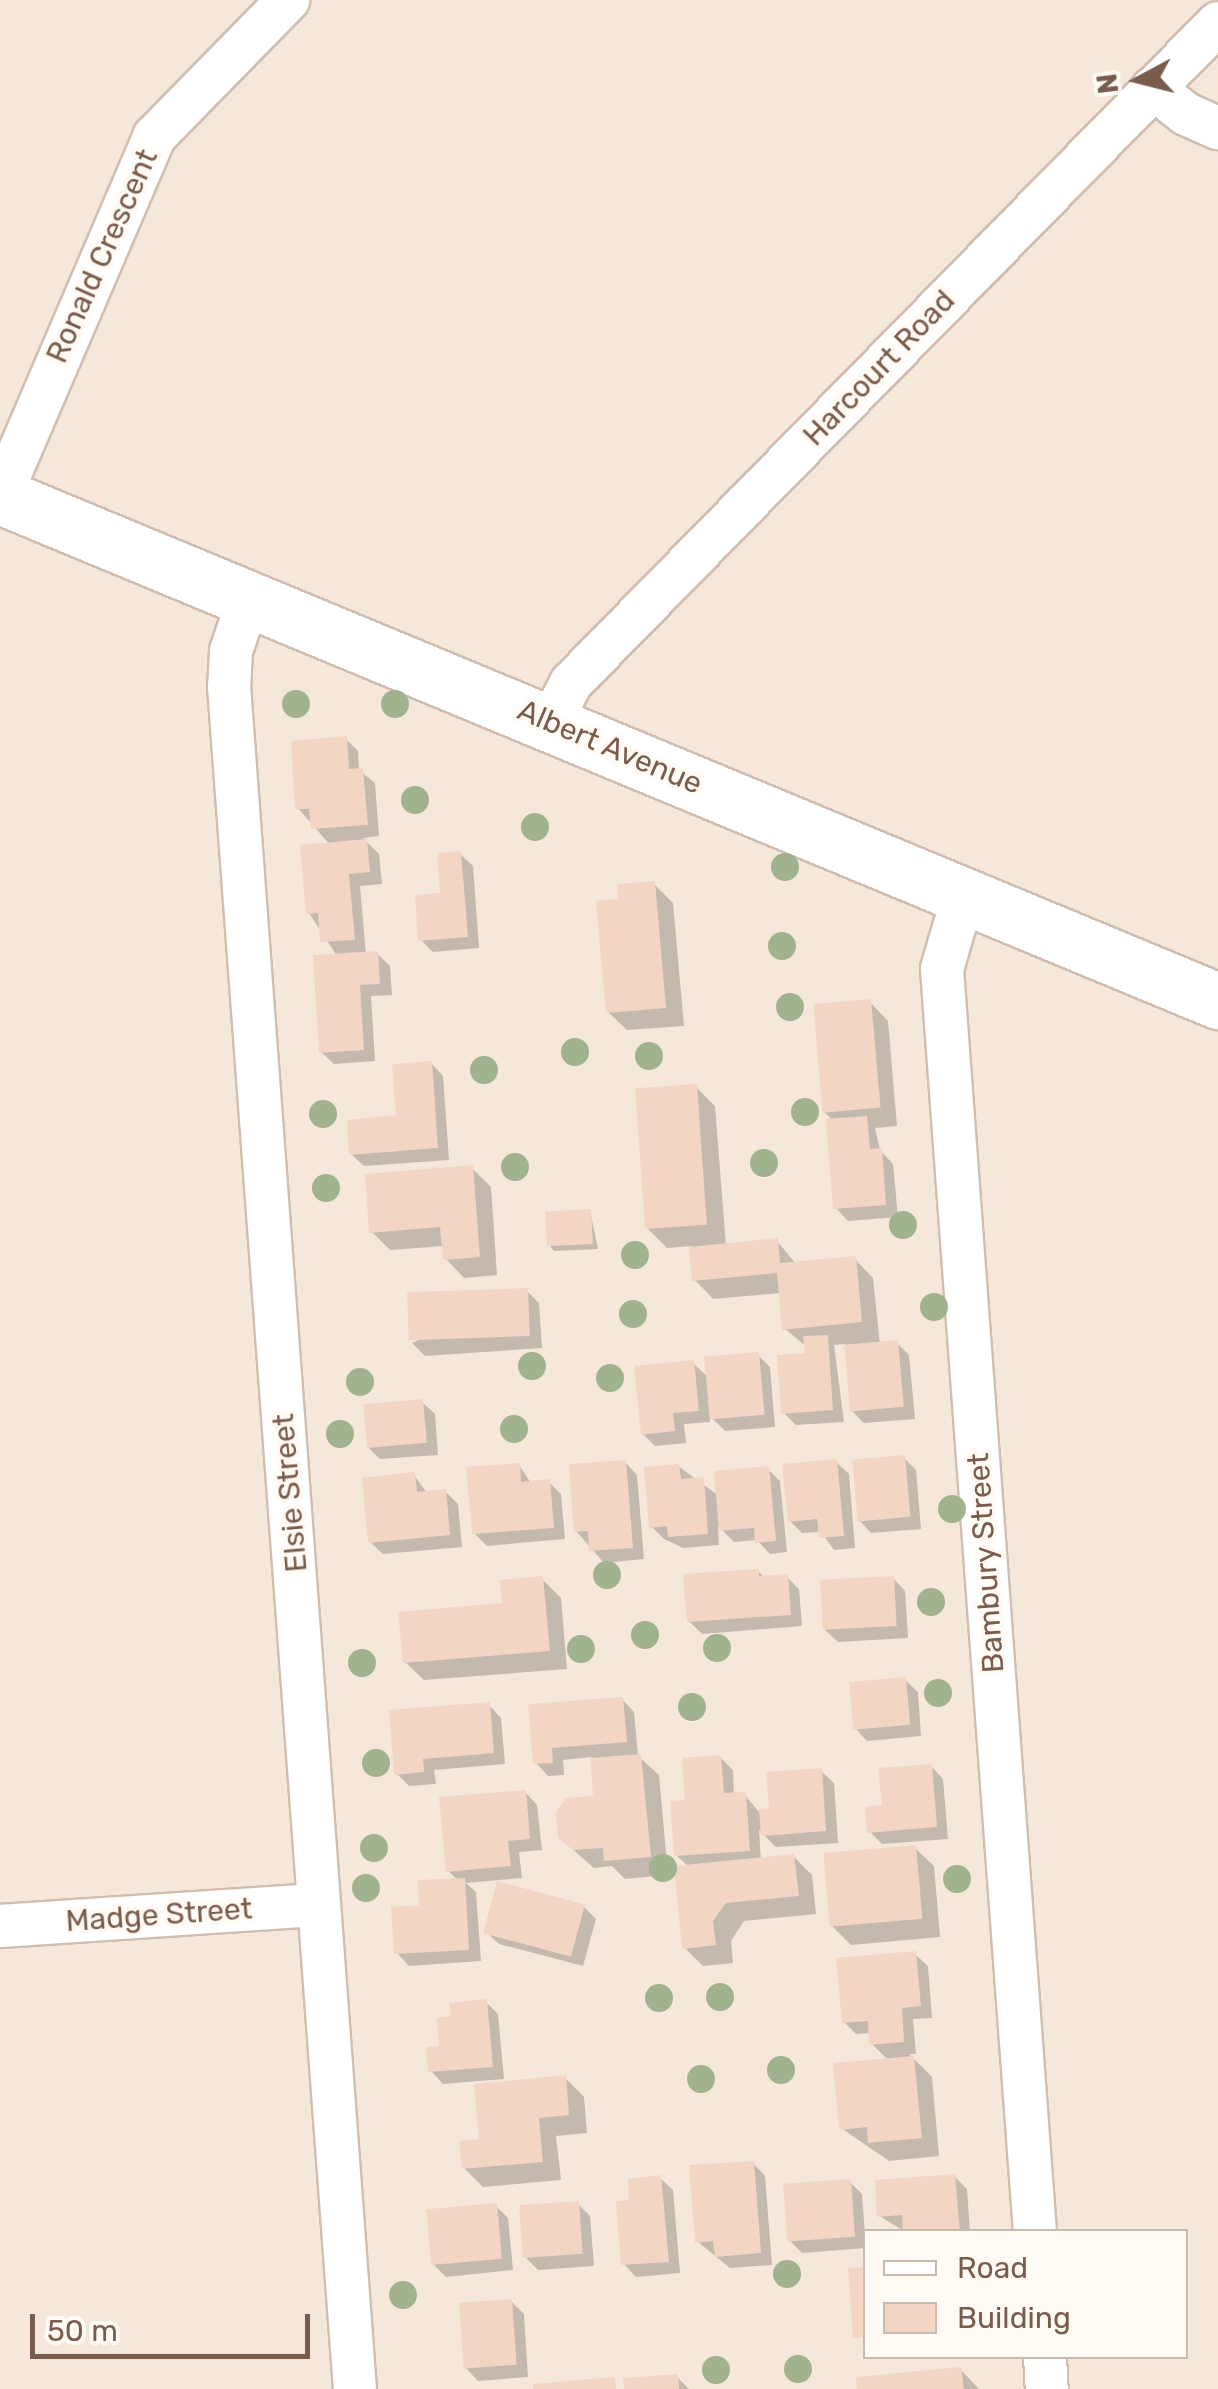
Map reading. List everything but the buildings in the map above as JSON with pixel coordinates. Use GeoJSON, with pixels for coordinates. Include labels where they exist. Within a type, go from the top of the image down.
{"type":"FeatureCollection","features":[{"type":"Feature","properties":{"kind":"main road","name":"Albert Avenue"},"geometry":{"type":"LineString","coordinates":[[0,497],[248,601],[552,720],[963,897],[1218,1001]]}},
{"type":"Feature","properties":{"kind":"street","name":"Ronald Crescent"},"geometry":{"type":"LineString","coordinates":[[0,497],[154,137],[288,0]]}},
{"type":"Feature","properties":{"kind":"street","name":"Harcourt Road"},"geometry":{"type":"LineString","coordinates":[[552,720],[571,683],[1218,23]]}},
{"type":"Feature","properties":{"kind":"street"},"geometry":{"type":"LineString","coordinates":[[1154,88],[1186,114],[1218,128]]}},
{"type":"Feature","properties":{"kind":"street","name":"Elsie Street"},"geometry":{"type":"LineString","coordinates":[[248,601],[230,651],[229,686],[355,2389]]}},
{"type":"Feature","properties":{"kind":"street","name":"Bambury Street"},"geometry":{"type":"LineString","coordinates":[[963,897],[942,969],[1035,2229]]}},
{"type":"Feature","properties":{"kind":"street","name":"Madge Street"},"geometry":{"type":"LineString","coordinates":[[0,1926],[317,1904]]}},
{"type":"Feature","properties":{"kind":"street"},"geometry":{"type":"LineString","coordinates":[[1045,2359],[1047,2389]]}},
{"type":"Feature","properties":{"kind":"shaded area"},"geometry":{"type":"Polygon","coordinates":[[[0,0],[1218,0],[1218,2389],[0,2389],[0,0]]]}}]}
